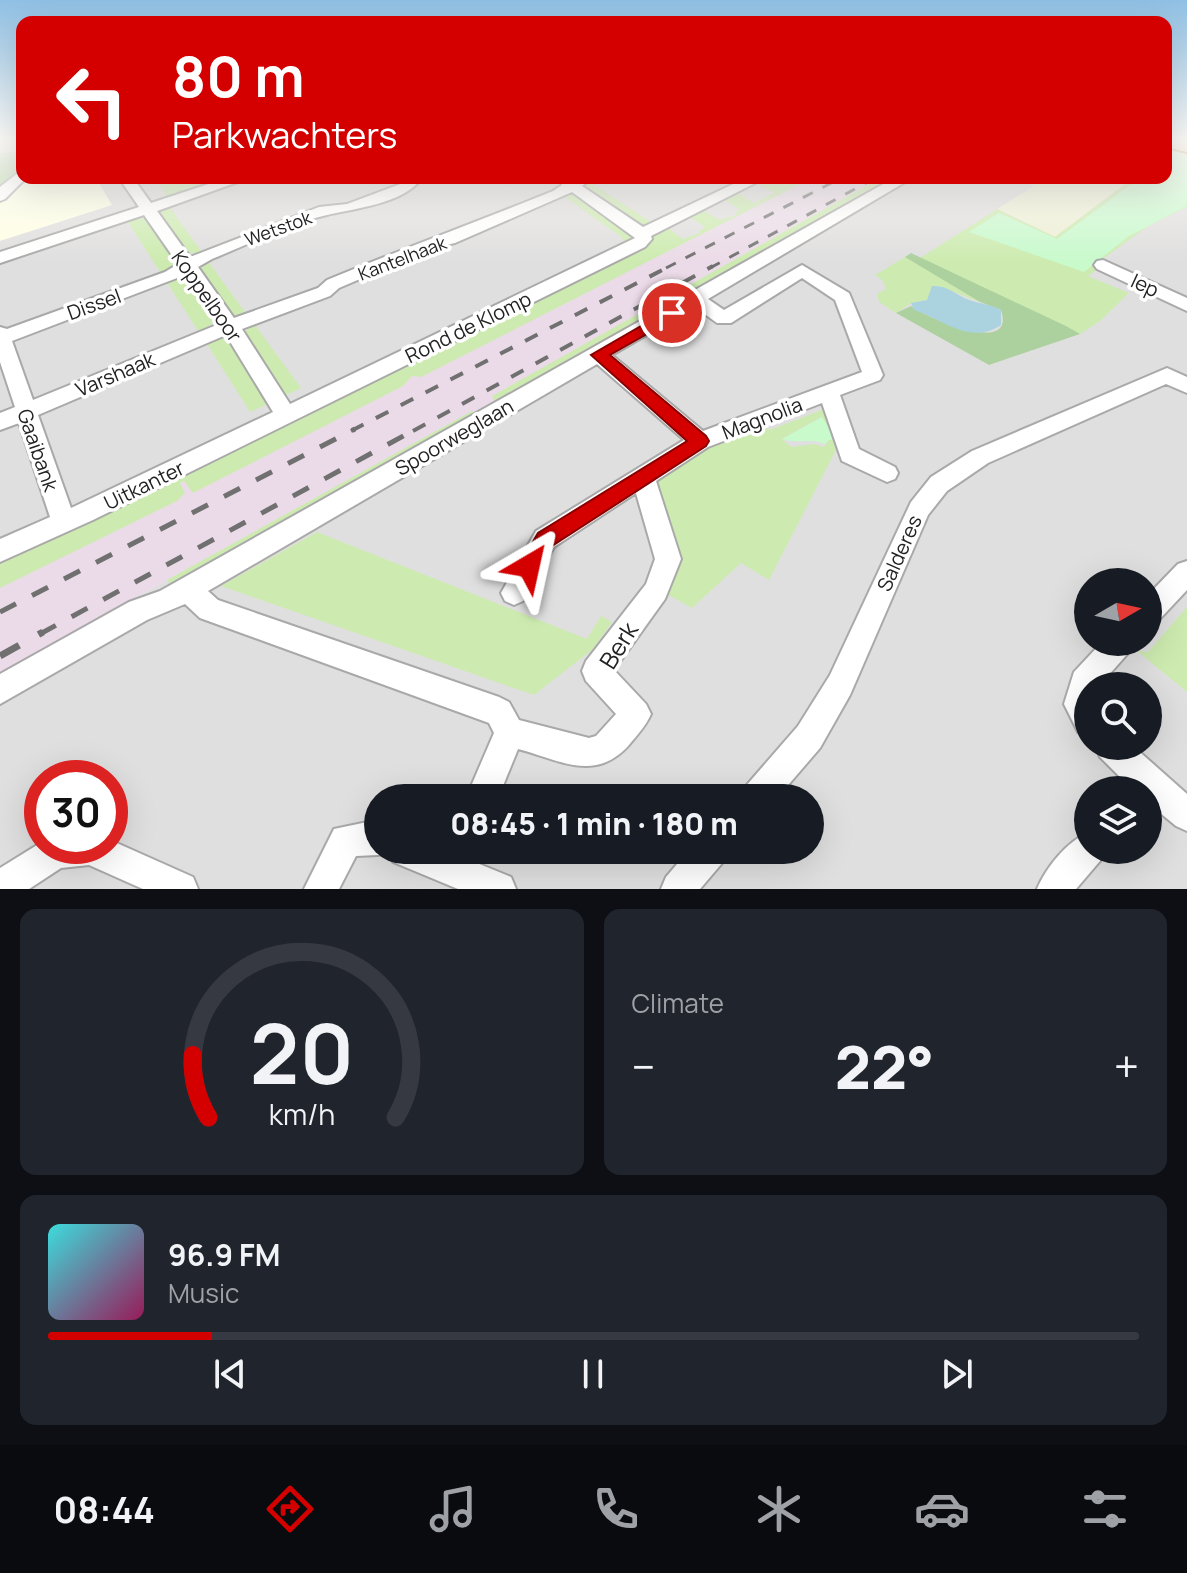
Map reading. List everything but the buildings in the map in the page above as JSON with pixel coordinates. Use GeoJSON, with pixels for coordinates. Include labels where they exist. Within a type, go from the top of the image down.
{"type":"FeatureCollection","features":[{"type":"Feature","properties":{"kind":"street"},"geometry":{"type":"LineString","coordinates":[[0,196],[16,180]]}},
{"type":"Feature","properties":{"kind":"street","name":"Koppelboor"},"geometry":{"type":"LineString","coordinates":[[130,184],[232,329],[286,415]]}},
{"type":"Feature","properties":{"kind":"street"},"geometry":{"type":"LineString","coordinates":[[0,247],[220,184]]}},
{"type":"Feature","properties":{"kind":"street","name":"Wetstok"},"geometry":{"type":"LineString","coordinates":[[185,266],[201,256],[325,210],[349,208],[410,184]]}},
{"type":"Feature","properties":{"kind":"street","name":"Kantelhaak"},"geometry":{"type":"LineString","coordinates":[[232,329],[566,184]]}},
{"type":"Feature","properties":{"kind":"street"},"geometry":{"type":"LineString","coordinates":[[577,184],[642,234]]}},
{"type":"Feature","properties":{"kind":"street","name":"Rond de Klomp"},"geometry":{"type":"LineString","coordinates":[[286,415],[639,243],[644,239],[642,234],[746,184]]}},
{"type":"Feature","properties":{"kind":"street","name":"Spoorweglaan"},"geometry":{"type":"LineString","coordinates":[[0,690],[138,611],[188,589],[895,184]]}},
{"type":"Feature","properties":{"kind":"street"},"geometry":{"type":"LineString","coordinates":[[0,258],[144,205]]}},
{"type":"Feature","properties":{"kind":"street","name":"Iep"},"geometry":{"type":"LineString","coordinates":[[1103,265],[1185,302]]}},
{"type":"Feature","properties":{"kind":"street","name":"Dissel"},"geometry":{"type":"LineString","coordinates":[[1,337],[171,276],[185,266]]}},
{"type":"Feature","properties":{"kind":"street","name":"Magnolia"},"geometry":{"type":"LineString","coordinates":[[514,593],[545,539],[700,441],[873,375],[843,297],[802,270],[724,319],[696,299]]}},
{"type":"Feature","properties":{"kind":"street","name":"Varshaak"},"geometry":{"type":"LineString","coordinates":[[0,422],[210,334],[232,329]]}},
{"type":"Feature","properties":{"kind":"street","name":"Gaaibank"},"geometry":{"type":"LineString","coordinates":[[1,337],[63,520]]}},
{"type":"Feature","properties":{"kind":"street"},"geometry":{"type":"LineString","coordinates":[[599,355],[700,441]]}},
{"type":"Feature","properties":{"kind":"street","name":"Salderes"},"geometry":{"type":"LineString","coordinates":[[768,784],[809,737],[840,685],[919,509],[939,484],[980,457],[1180,376]]}},
{"type":"Feature","properties":{"kind":"street","name":"Magnolia"},"geometry":{"type":"LineString","coordinates":[[829,392],[850,455],[887,473]]}},
{"type":"Feature","properties":{"kind":"street","name":"Uitkanter"},"geometry":{"type":"LineString","coordinates":[[0,551],[286,415]]}},
{"type":"Feature","properties":{"kind":"street","name":"Berk"},"geometry":{"type":"LineString","coordinates":[[188,589],[209,609],[499,712],[510,732],[589,753],[605,749],[636,714],[596,671],[656,591],[668,559],[643,477]]}},
{"type":"Feature","properties":{"kind":"street"},"geometry":{"type":"LineString","coordinates":[[1162,598],[1187,572]]}},
{"type":"Feature","properties":{"kind":"street"},"geometry":{"type":"LineString","coordinates":[[1093,672],[1107,656]]}},
{"type":"Feature","properties":{"kind":"street"},"geometry":{"type":"LineString","coordinates":[[488,784],[510,732]]}},
{"type":"Feature","properties":{"kind":"street"},"geometry":{"type":"LineString","coordinates":[[1122,760],[1134,776]]}},
{"type":"Feature","properties":{"kind":"street"},"geometry":{"type":"LineString","coordinates":[[1162,799],[1187,815]]}},
{"type":"Feature","properties":{"kind":"street"},"geometry":{"type":"LineString","coordinates":[[321,889],[346,841],[364,838]]}},
{"type":"Feature","properties":{"kind":"street"},"geometry":{"type":"LineString","coordinates":[[0,888],[56,852],[90,848],[181,889]]}},
{"type":"Feature","properties":{"kind":"street"},"geometry":{"type":"LineString","coordinates":[[462,864],[499,889]]}},
{"type":"Feature","properties":{"kind":"street"},"geometry":{"type":"LineString","coordinates":[[678,889],[699,864]]}},
{"type":"Feature","properties":{"kind":"street"},"geometry":{"type":"LineString","coordinates":[[1054,889],[1075,864]]}},
{"type":"Feature","properties":{"kind":"shaded area"},"geometry":{"type":"Polygon","coordinates":[[[0,179],[16,179],[16,184],[800,184],[601,284],[0,566],[0,179]]]}},
{"type":"Feature","properties":{"kind":"shaded area"},"geometry":{"type":"Polygon","coordinates":[[[1172,179],[1187,179],[1187,889],[0,889],[0,673],[878,184],[1172,184],[1172,179]]]}},
{"type":"Feature","properties":{"kind":"shaded area"},"geometry":{"type":"Polygon","coordinates":[[[100,184],[112,205],[0,241],[0,202],[16,185],[100,184]]]}},
{"type":"Feature","properties":{"kind":"shaded area"},"geometry":{"type":"Polygon","coordinates":[[[800,184],[879,184],[476,415],[472,411],[0,673],[0,566],[483,341],[800,184]]]}},
{"type":"Feature","properties":{"kind":"shaded area"},"geometry":{"type":"Polygon","coordinates":[[[1030,184],[1125,184],[1055,237],[997,209],[1034,186],[1030,184]]]}},
{"type":"Feature","properties":{"kind":"green space"},"geometry":{"type":"Polygon","coordinates":[[[0,179],[12,179],[0,191],[0,179]]]}},
{"type":"Feature","properties":{"kind":"green space"},"geometry":{"type":"Polygon","coordinates":[[[1172,179],[1187,179],[1187,207],[1147,227],[1104,258],[1103,265],[1088,276],[1129,293],[1100,321],[1080,334],[920,258],[997,209],[1055,237],[1125,184],[1172,184],[1172,179]]]}},
{"type":"Feature","properties":{"kind":"green space"},"geometry":{"type":"Polygon","coordinates":[[[1172,179],[1187,179],[1187,206],[1129,236],[1084,272],[969,232],[999,213],[1057,239],[1132,184],[1172,184],[1172,179]]]}},
{"type":"Feature","properties":{"kind":"green space"},"geometry":{"type":"Polygon","coordinates":[[[159,184],[210,184],[168,198],[159,184]]]}},
{"type":"Feature","properties":{"kind":"green space"},"geometry":{"type":"Polygon","coordinates":[[[593,184],[651,222],[643,226],[636,224],[581,186],[593,184]]]}},
{"type":"Feature","properties":{"kind":"green space"},"geometry":{"type":"Polygon","coordinates":[[[758,184],[800,184],[421,377],[412,376],[403,386],[193,493],[184,481],[180,483],[185,493],[177,501],[0,588],[0,557],[355,387],[363,387],[415,362],[429,350],[447,346],[587,273],[594,273],[630,256],[631,252],[650,242],[652,233],[671,223],[674,225],[668,228],[683,239],[700,233],[705,227],[690,217],[680,219],[707,205],[710,207],[704,211],[720,220],[736,215],[740,210],[725,200],[715,202],[741,189],[744,191],[739,194],[754,203],[774,193],[758,184]]]}},
{"type":"Feature","properties":{"kind":"green space"},"geometry":{"type":"Polygon","coordinates":[[[869,184],[880,184],[782,239],[675,306],[236,548],[173,588],[167,580],[472,411],[475,413],[495,401],[492,396],[869,184]]]}},
{"type":"Feature","properties":{"kind":"green space"},"geometry":{"type":"Polygon","coordinates":[[[562,195],[578,195],[636,236],[635,239],[628,244],[622,240],[562,195]]]}},
{"type":"Feature","properties":{"kind":"green space"},"geometry":{"type":"Polygon","coordinates":[[[168,205],[200,253],[184,253],[157,212],[168,205]]]}},
{"type":"Feature","properties":{"kind":"green space"},"geometry":{"type":"Polygon","coordinates":[[[126,219],[146,219],[176,264],[162,275],[126,219]]]}},
{"type":"Feature","properties":{"kind":"green space"},"geometry":{"type":"Polygon","coordinates":[[[911,253],[1080,334],[989,365],[896,313],[911,306],[932,318],[966,330],[983,332],[995,331],[1002,324],[1001,310],[980,302],[905,257],[911,253]]]}},
{"type":"Feature","properties":{"kind":"green space"},"geometry":{"type":"Polygon","coordinates":[[[205,257],[250,319],[233,322],[195,268],[205,257]]]}},
{"type":"Feature","properties":{"kind":"green space"},"geometry":{"type":"Polygon","coordinates":[[[905,257],[980,302],[938,286],[927,300],[911,303],[896,313],[879,302],[877,294],[886,289],[883,281],[875,275],[905,257]]]}},
{"type":"Feature","properties":{"kind":"green space"},"geometry":{"type":"Polygon","coordinates":[[[185,278],[214,322],[200,334],[166,281],[185,278]]]}},
{"type":"Feature","properties":{"kind":"green space"},"geometry":{"type":"Polygon","coordinates":[[[255,325],[301,388],[284,396],[240,334],[255,325]]]}},
{"type":"Feature","properties":{"kind":"green space"},"geometry":{"type":"Polygon","coordinates":[[[226,338],[268,404],[250,412],[205,341],[226,338]]]}},
{"type":"Feature","properties":{"kind":"green space"},"geometry":{"type":"Polygon","coordinates":[[[823,400],[839,433],[832,433],[821,417],[782,439],[791,447],[814,444],[824,447],[829,439],[841,439],[843,448],[837,448],[769,580],[741,563],[692,608],[661,591],[654,476],[699,444],[763,422],[770,430],[824,409],[819,401],[823,400]]]}},
{"type":"Feature","properties":{"kind":"green space"},"geometry":{"type":"Polygon","coordinates":[[[822,417],[832,433],[839,433],[841,439],[829,440],[825,444],[782,439],[822,417]]]}},
{"type":"Feature","properties":{"kind":"green space"},"geometry":{"type":"Polygon","coordinates":[[[317,532],[587,639],[601,616],[612,622],[593,649],[534,695],[221,586],[317,532]]]}},
{"type":"Feature","properties":{"kind":"green space"},"geometry":{"type":"Polygon","coordinates":[[[1187,607],[1187,692],[1143,656],[1162,656],[1162,636],[1187,607]]]}},
{"type":"Feature","properties":{"kind":"water"},"geometry":{"type":"Polygon","coordinates":[[[932,286],[943,287],[969,300],[1001,310],[1001,325],[990,331],[967,332],[914,310],[911,303],[927,300],[932,286]]]}},
{"type":"Feature","properties":{"kind":"railway"},"geometry":{"type":"LineString","coordinates":[[666,268],[829,184]]}},
{"type":"Feature","properties":{"kind":"railway"},"geometry":{"type":"LineString","coordinates":[[710,268],[864,184]]}},
{"type":"Feature","properties":{"kind":"railway"},"geometry":{"type":"LineString","coordinates":[[351,431],[670,266]]}},
{"type":"Feature","properties":{"kind":"railway"},"geometry":{"type":"LineString","coordinates":[[413,431],[713,266]]}},
{"type":"Feature","properties":{"kind":"railway"},"geometry":{"type":"LineString","coordinates":[[0,612],[355,429]]}},
{"type":"Feature","properties":{"kind":"railway"},"geometry":{"type":"LineString","coordinates":[[40,634],[416,429]]}},
{"type":"Feature","properties":{"kind":"railway"},"geometry":{"type":"LineString","coordinates":[[0,656],[43,632]]}},
{"type":"Feature","properties":{"kind":"route"},"geometry":{"type":"LineString","coordinates":[[529,566],[545,539],[700,441],[599,355],[672,313]]}}]}
